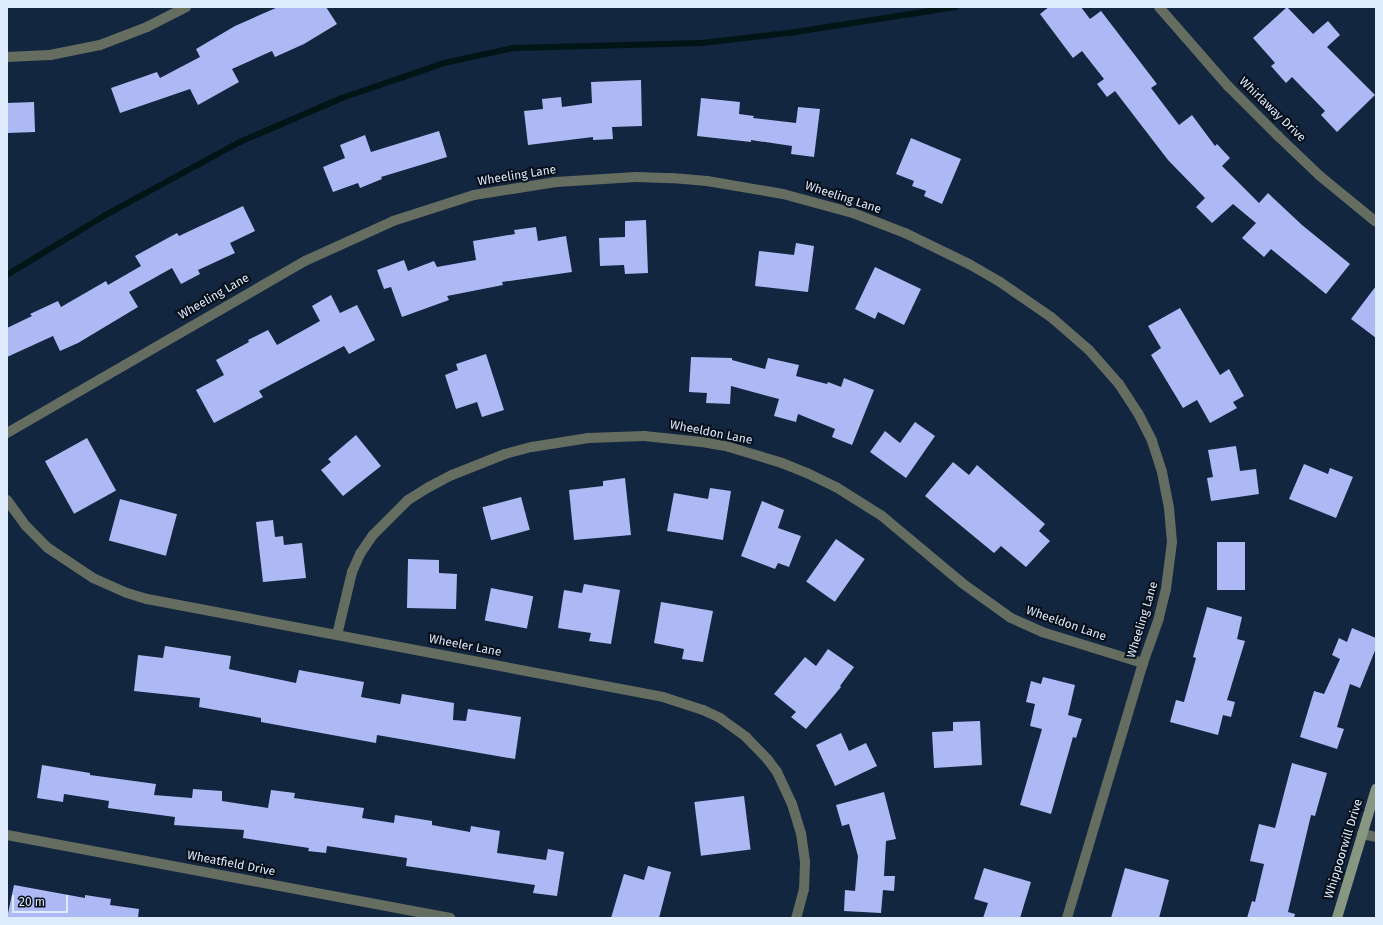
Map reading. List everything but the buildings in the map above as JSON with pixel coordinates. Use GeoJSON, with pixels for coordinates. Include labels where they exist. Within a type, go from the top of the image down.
{"type":"FeatureCollection","features":[{"type":"Feature","properties":{"kind":"street"},"geometry":{"type":"LineString","coordinates":[[7,57],[50,55],[100,45],[147,27],[186,7]]}},
{"type":"Feature","properties":{"kind":"street","name":"Whirlaway Drive"},"geometry":{"type":"LineString","coordinates":[[1159,7],[1228,86],[1267,125],[1320,176],[1376,222]]}},
{"type":"Feature","properties":{"kind":"street","name":"Wheeling Lane"},"geometry":{"type":"LineString","coordinates":[[7,433],[305,261],[351,238],[393,220],[474,196],[556,182],[613,178],[672,178],[707,181],[783,194],[846,211],[905,234],[994,278],[1071,333],[1089,350],[1119,384],[1138,413],[1152,441],[1162,472],[1169,508],[1172,542],[1169,576],[1159,618],[1067,918]]}},
{"type":"Feature","properties":{"kind":"street","name":"Wheeldon Lane"},"geometry":{"type":"LineString","coordinates":[[337,635],[352,572],[360,554],[373,535],[389,517],[413,497],[428,487],[478,464],[532,447],[588,438],[644,436],[702,442],[729,447],[782,463],[807,473],[836,487],[882,516],[967,587],[1011,618],[1042,632],[1144,664]]}},
{"type":"Feature","properties":{"kind":"street","name":"Wheeler Lane"},"geometry":{"type":"LineString","coordinates":[[7,500],[26,526],[48,548],[76,568],[110,586],[147,599],[663,697],[703,710],[720,718],[746,737],[768,760],[777,772],[792,804],[801,833],[805,862],[804,889],[796,918]]}},
{"type":"Feature","properties":{"kind":"street","name":"Whippoorwill Drive"},"geometry":{"type":"LineString","coordinates":[[1337,918],[1376,789]]}},
{"type":"Feature","properties":{"kind":"street"},"geometry":{"type":"LineString","coordinates":[[1362,834],[1376,837]]}},
{"type":"Feature","properties":{"kind":"street","name":"Wheatfield Drive"},"geometry":{"type":"LineString","coordinates":[[7,835],[450,918]]}},
{"type":"Feature","properties":{"kind":"waterway"},"geometry":{"type":"LineString","coordinates":[[7,275],[104,216],[240,142],[342,98],[444,63],[514,48],[702,43],[789,33],[955,7]]}}]}
